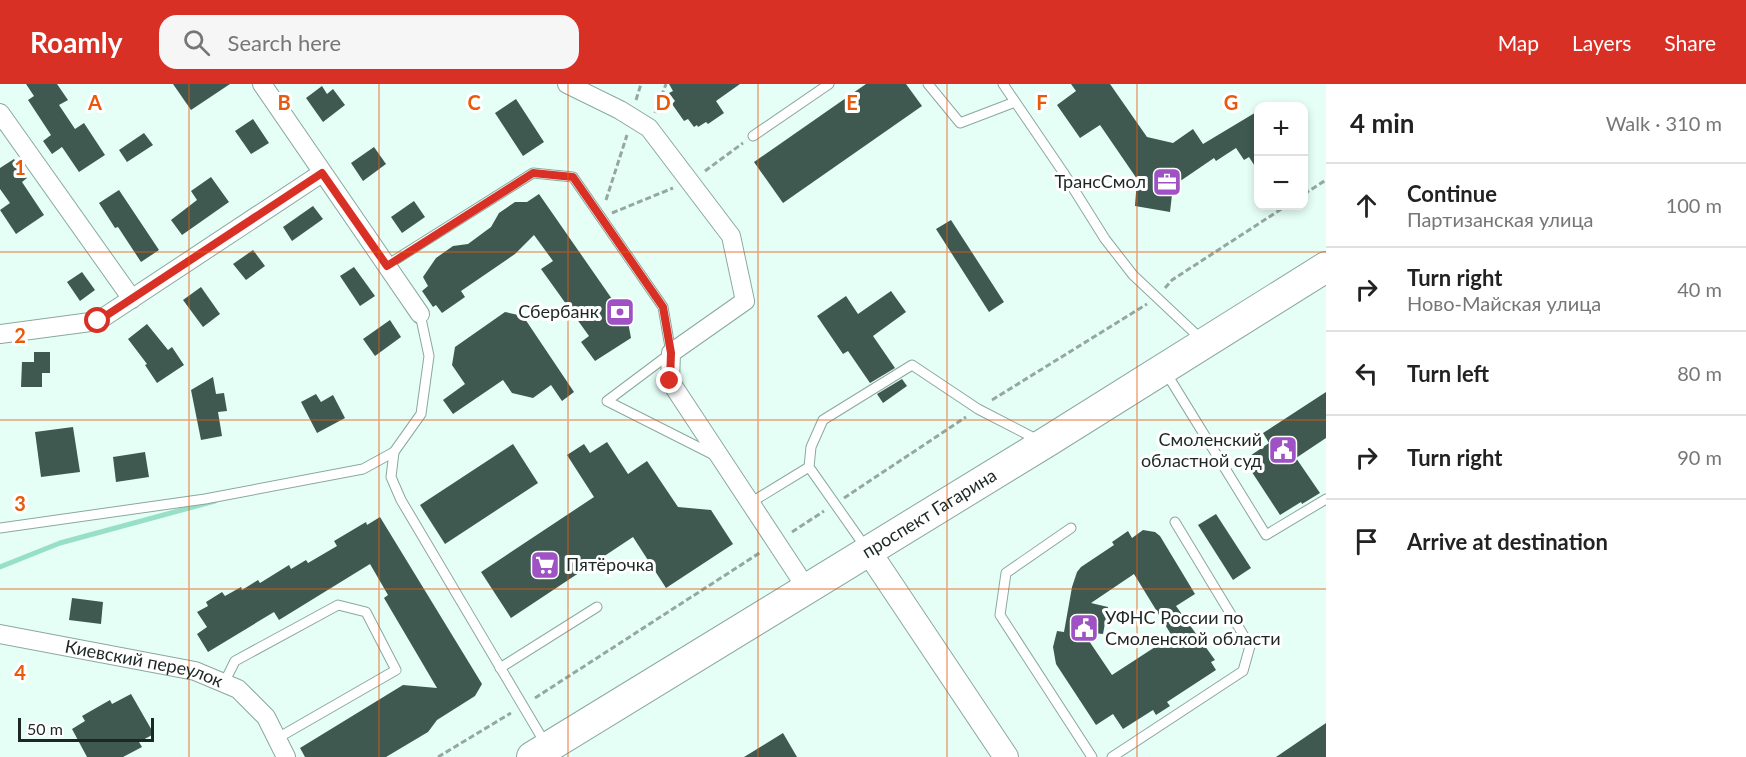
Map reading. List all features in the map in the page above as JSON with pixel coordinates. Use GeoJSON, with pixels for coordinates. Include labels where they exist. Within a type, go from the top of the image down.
{"type":"FeatureCollection","features":[{"type":"Feature","properties":{"kind":"main road","name":"проспект Гагарина"},"geometry":{"type":"LineString","coordinates":[[540,752],[869,552],[1326,267]]}},
{"type":"Feature","properties":{"kind":"street"},"geometry":{"type":"LineString","coordinates":[[262,84],[420,314]]}},
{"type":"Feature","properties":{"kind":"street"},"geometry":{"type":"LineString","coordinates":[[567,84],[649,128],[731,237],[745,301],[671,353],[670,381],[807,589]]}},
{"type":"Feature","properties":{"kind":"street"},"geometry":{"type":"LineString","coordinates":[[0,113],[132,299]]}},
{"type":"Feature","properties":{"kind":"street"},"geometry":{"type":"LineString","coordinates":[[0,334],[98,321],[322,173]]}},
{"type":"Feature","properties":{"kind":"street"},"geometry":{"type":"LineString","coordinates":[[869,552],[1006,757]]}},
{"type":"Feature","properties":{"kind":"street","name":"Киевский переулок"},"geometry":{"type":"LineString","coordinates":[[0,634],[195,671],[238,689],[266,717],[286,757]]}},
{"type":"Feature","properties":{"kind":"lane"},"geometry":{"type":"LineString","coordinates":[[753,136],[829,84]]}},
{"type":"Feature","properties":{"kind":"lane"},"geometry":{"type":"LineString","coordinates":[[928,84],[960,123],[1015,102]]}},
{"type":"Feature","properties":{"kind":"lane"},"geometry":{"type":"LineString","coordinates":[[1003,84],[1105,238],[1133,275],[1205,342]]}},
{"type":"Feature","properties":{"kind":"lane"},"geometry":{"type":"LineString","coordinates":[[387,266],[533,173],[573,177],[663,307],[671,353],[607,400],[721,459]]}},
{"type":"Feature","properties":{"kind":"lane"},"geometry":{"type":"LineString","coordinates":[[0,528],[205,499],[363,468],[394,452],[421,414],[429,356],[420,314]]}},
{"type":"Feature","properties":{"kind":"lane"},"geometry":{"type":"LineString","coordinates":[[869,552],[809,467],[811,447],[823,420],[912,365],[978,410],[1045,443]]}},
{"type":"Feature","properties":{"kind":"lane"},"geometry":{"type":"LineString","coordinates":[[1163,369],[1266,535],[1326,499]]}},
{"type":"Feature","properties":{"kind":"lane"},"geometry":{"type":"LineString","coordinates":[[394,452],[391,477],[401,500],[523,706],[540,752]]}},
{"type":"Feature","properties":{"kind":"lane"},"geometry":{"type":"LineString","coordinates":[[750,503],[809,467]]}},
{"type":"Feature","properties":{"kind":"lane"},"geometry":{"type":"LineString","coordinates":[[1112,757],[1243,671],[1250,646],[1175,522]]}},
{"type":"Feature","properties":{"kind":"lane"},"geometry":{"type":"LineString","coordinates":[[1071,528],[1006,573],[1000,615],[1092,757]]}},
{"type":"Feature","properties":{"kind":"lane"},"geometry":{"type":"LineString","coordinates":[[224,683],[235,661],[338,605],[366,612],[396,670],[276,739]]}},
{"type":"Feature","properties":{"kind":"lane"},"geometry":{"type":"LineString","coordinates":[[500,668],[597,607]]}},
{"type":"Feature","properties":{"kind":"path"},"geometry":{"type":"LineString","coordinates":[[601,218],[641,84]]}},
{"type":"Feature","properties":{"kind":"path"},"geometry":{"type":"LineString","coordinates":[[649,128],[666,84]]}},
{"type":"Feature","properties":{"kind":"path"},"geometry":{"type":"LineString","coordinates":[[601,218],[690,182],[753,136]]}},
{"type":"Feature","properties":{"kind":"path"},"geometry":{"type":"LineString","coordinates":[[1308,191],[1326,180]]}},
{"type":"Feature","properties":{"kind":"path"},"geometry":{"type":"LineString","coordinates":[[438,757],[523,706],[978,410],[1157,298],[1172,279],[1280,210]]}},
{"type":"Feature","properties":{"kind":"building"},"geometry":{"type":"Polygon","coordinates":[[[26,84],[57,84],[68,100],[59,105],[75,129],[84,123],[105,155],[79,172],[62,147],[52,154],[43,141],[51,135],[28,100],[34,96],[26,84]]]}},
{"type":"Feature","properties":{"kind":"building"},"geometry":{"type":"Polygon","coordinates":[[[173,84],[230,84],[191,110],[173,84]]]}},
{"type":"Feature","properties":{"kind":"building"},"geometry":{"type":"Polygon","coordinates":[[[669,84],[740,84],[716,101],[724,113],[708,124],[706,122],[694,127],[688,119],[684,121],[672,104],[675,101],[669,93],[673,91],[669,84]]]}},
{"type":"Feature","properties":{"kind":"building"},"geometry":{"type":"Polygon","coordinates":[[[866,84],[906,84],[922,106],[783,203],[754,162],[866,84]]]}},
{"type":"Feature","properties":{"kind":"building"},"geometry":{"type":"Polygon","coordinates":[[[1071,84],[1110,84],[1147,137],[1173,143],[1193,129],[1203,144],[1254,113],[1254,165],[1249,157],[1244,160],[1236,148],[1216,161],[1214,158],[1173,186],[1170,212],[1135,206],[1137,179],[1100,125],[1080,138],[1057,105],[1076,91],[1071,84]]]}},
{"type":"Feature","properties":{"kind":"building"},"geometry":{"type":"Polygon","coordinates":[[[322,86],[327,94],[333,89],[345,105],[323,122],[306,98],[322,86]]]}},
{"type":"Feature","properties":{"kind":"building"},"geometry":{"type":"Polygon","coordinates":[[[516,99],[544,142],[523,156],[495,113],[516,99]]]}},
{"type":"Feature","properties":{"kind":"building"},"geometry":{"type":"Polygon","coordinates":[[[253,119],[269,143],[251,154],[235,131],[253,119]]]}},
{"type":"Feature","properties":{"kind":"building"},"geometry":{"type":"Polygon","coordinates":[[[144,133],[153,145],[127,162],[119,150],[144,133]]]}},
{"type":"Feature","properties":{"kind":"building"},"geometry":{"type":"Polygon","coordinates":[[[374,147],[386,164],[363,181],[351,163],[374,147]]]}},
{"type":"Feature","properties":{"kind":"building"},"geometry":{"type":"Polygon","coordinates":[[[14,159],[27,178],[22,182],[44,215],[16,234],[0,210],[10,203],[0,189],[0,168],[14,159]]]}},
{"type":"Feature","properties":{"kind":"building"},"geometry":{"type":"Polygon","coordinates":[[[211,177],[229,202],[182,235],[171,220],[197,200],[191,191],[211,177]]]}},
{"type":"Feature","properties":{"kind":"building"},"geometry":{"type":"Polygon","coordinates":[[[119,190],[159,250],[141,262],[99,203],[119,190]]]}},
{"type":"Feature","properties":{"kind":"building"},"geometry":{"type":"Polygon","coordinates":[[[539,194],[628,322],[631,338],[595,361],[581,342],[589,336],[541,269],[553,261],[534,235],[515,254],[461,291],[465,297],[442,313],[436,305],[433,307],[422,291],[428,286],[423,277],[436,258],[453,246],[468,244],[491,227],[499,213],[515,202],[527,202],[539,194]]]}},
{"type":"Feature","properties":{"kind":"building"},"geometry":{"type":"Polygon","coordinates":[[[414,201],[425,217],[402,233],[391,217],[414,201]]]}},
{"type":"Feature","properties":{"kind":"building"},"geometry":{"type":"Polygon","coordinates":[[[313,206],[323,219],[292,241],[283,227],[313,206]]]}},
{"type":"Feature","properties":{"kind":"building"},"geometry":{"type":"Polygon","coordinates":[[[951,220],[1004,302],[989,312],[936,229],[951,220]]]}},
{"type":"Feature","properties":{"kind":"building"},"geometry":{"type":"Polygon","coordinates":[[[253,250],[265,266],[246,280],[233,264],[253,250]]]}},
{"type":"Feature","properties":{"kind":"building"},"geometry":{"type":"Polygon","coordinates":[[[354,267],[375,296],[360,306],[340,276],[354,267]]]}},
{"type":"Feature","properties":{"kind":"building"},"geometry":{"type":"Polygon","coordinates":[[[82,272],[95,290],[80,301],[67,282],[82,272]]]}},
{"type":"Feature","properties":{"kind":"building"},"geometry":{"type":"Polygon","coordinates":[[[201,287],[220,314],[203,327],[183,300],[201,287]]]}},
{"type":"Feature","properties":{"kind":"building"},"geometry":{"type":"Polygon","coordinates":[[[891,291],[906,312],[873,336],[895,368],[870,383],[848,351],[843,354],[817,316],[846,296],[858,314],[891,291]]]}},
{"type":"Feature","properties":{"kind":"building"},"geometry":{"type":"Polygon","coordinates":[[[505,312],[523,316],[574,392],[562,401],[551,385],[533,398],[512,393],[503,380],[453,414],[443,400],[465,384],[452,365],[455,347],[505,312]]]}},
{"type":"Feature","properties":{"kind":"building"},"geometry":{"type":"Polygon","coordinates":[[[390,320],[401,337],[375,356],[363,339],[390,320]]]}},
{"type":"Feature","properties":{"kind":"building"},"geometry":{"type":"Polygon","coordinates":[[[147,324],[168,350],[172,347],[184,365],[157,383],[145,365],[147,364],[128,339],[147,324]]]}},
{"type":"Feature","properties":{"kind":"building"},"geometry":{"type":"Polygon","coordinates":[[[34,352],[50,352],[50,373],[42,373],[42,387],[21,387],[22,362],[34,362],[34,352]]]}},
{"type":"Feature","properties":{"kind":"building"},"geometry":{"type":"Polygon","coordinates":[[[213,377],[216,394],[224,393],[227,411],[218,412],[222,436],[201,440],[191,390],[213,377]]]}},
{"type":"Feature","properties":{"kind":"building"},"geometry":{"type":"Polygon","coordinates":[[[902,379],[907,386],[883,403],[877,394],[902,379]]]}},
{"type":"Feature","properties":{"kind":"building","name":"Смоленский областной суд"},"geometry":{"type":"Polygon","coordinates":[[[1326,392],[1326,438],[1296,458],[1320,493],[1280,515],[1244,460],[1269,443],[1263,433],[1326,392]]]}},
{"type":"Feature","properties":{"kind":"building"},"geometry":{"type":"Polygon","coordinates":[[[316,394],[321,402],[333,395],[345,418],[317,433],[301,402],[316,394]]]}},
{"type":"Feature","properties":{"kind":"building"},"geometry":{"type":"Polygon","coordinates":[[[73,427],[80,472],[41,477],[35,432],[73,427]]]}},
{"type":"Feature","properties":{"kind":"building"},"geometry":{"type":"Polygon","coordinates":[[[607,442],[628,474],[647,461],[678,507],[711,510],[733,544],[666,588],[633,537],[511,618],[481,572],[594,497],[567,455],[584,444],[590,453],[607,442]]]}},
{"type":"Feature","properties":{"kind":"building"},"geometry":{"type":"Polygon","coordinates":[[[513,444],[538,483],[445,544],[420,505],[513,444]]]}},
{"type":"Feature","properties":{"kind":"building"},"geometry":{"type":"Polygon","coordinates":[[[145,452],[149,477],[116,482],[113,457],[145,452]]]}},
{"type":"Feature","properties":{"kind":"building"},"geometry":{"type":"Polygon","coordinates":[[[1216,514],[1251,568],[1233,580],[1198,525],[1216,514]]]}},
{"type":"Feature","properties":{"kind":"building"},"geometry":{"type":"Polygon","coordinates":[[[380,517],[482,684],[475,696],[437,720],[428,732],[386,757],[305,757],[300,748],[403,685],[437,688],[384,598],[388,595],[370,564],[279,620],[274,612],[208,652],[197,634],[207,627],[197,612],[208,606],[206,602],[222,592],[225,596],[241,587],[242,590],[258,580],[260,583],[289,565],[291,569],[306,560],[308,563],[337,546],[334,541],[366,522],[367,525],[380,517]]]}},
{"type":"Feature","properties":{"kind":"building","name":"УФНС России по Смоленской области"},"geometry":{"type":"Polygon","coordinates":[[[1143,530],[1155,532],[1160,536],[1195,594],[1176,606],[1215,660],[1211,662],[1216,670],[1167,702],[1170,706],[1156,715],[1153,710],[1123,729],[1113,714],[1096,725],[1056,664],[1053,647],[1057,631],[1064,632],[1077,572],[1114,545],[1112,542],[1128,531],[1132,538],[1143,530]],[[1134,574],[1091,603],[1108,607],[1103,634],[1083,632],[1112,675],[1172,636],[1134,574]]]}},
{"type":"Feature","properties":{"kind":"building"},"geometry":{"type":"Polygon","coordinates":[[[72,598],[103,602],[101,624],[69,620],[72,598]]]}},
{"type":"Feature","properties":{"kind":"building"},"geometry":{"type":"Polygon","coordinates":[[[131,694],[154,734],[139,742],[142,747],[123,757],[87,757],[72,729],[85,721],[82,716],[110,700],[112,704],[131,694]]]}},
{"type":"Feature","properties":{"kind":"building"},"geometry":{"type":"Polygon","coordinates":[[[1326,723],[1326,757],[1276,757],[1326,723]]]}},
{"type":"Feature","properties":{"kind":"building"},"geometry":{"type":"Polygon","coordinates":[[[783,733],[797,757],[744,757],[783,733]]]}},
{"type":"Feature","properties":{"kind":"waterway"},"geometry":{"type":"LineString","coordinates":[[0,567],[60,543],[215,501]]}},
{"type":"Feature","properties":{"kind":"place","name":"ТрансСмол"},"geometry":{"type":"Point","coordinates":[1167,182]}},
{"type":"Feature","properties":{"kind":"place","name":"Сбербанк"},"geometry":{"type":"Point","coordinates":[620,312]}},
{"type":"Feature","properties":{"kind":"place","name":"Смоленский областной суд"},"geometry":{"type":"Point","coordinates":[1283,450]}},
{"type":"Feature","properties":{"kind":"place","name":"Пятёрочка"},"geometry":{"type":"Point","coordinates":[545,565]}},
{"type":"Feature","properties":{"kind":"place","name":"УФНС России по Смоленской области"},"geometry":{"type":"Point","coordinates":[1084,628]}},
{"type":"Feature","properties":{"kind":"route"},"geometry":{"type":"LineString","coordinates":[[98,321],[322,173],[387,266],[533,173],[573,177],[663,307],[671,353],[670,381]]}}]}
